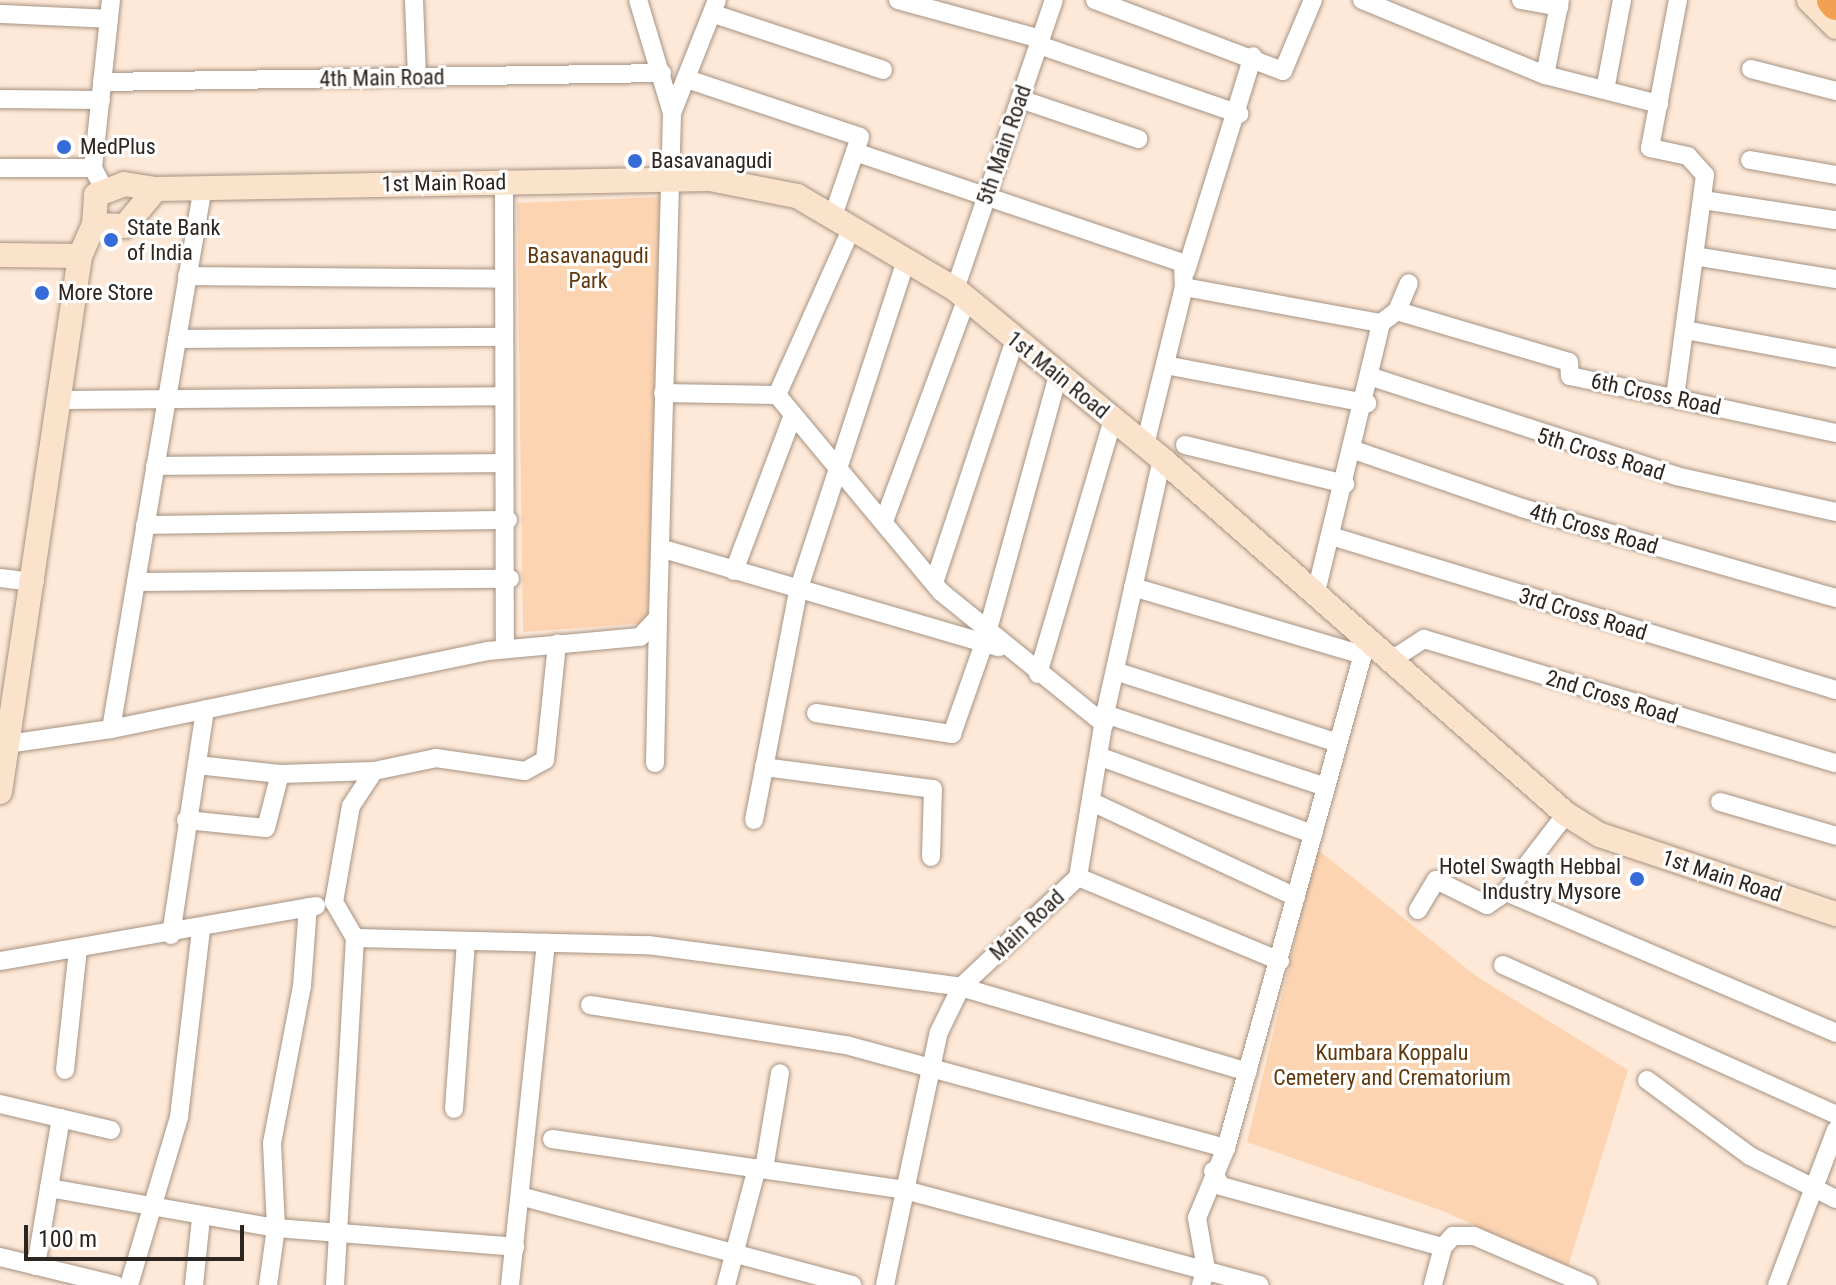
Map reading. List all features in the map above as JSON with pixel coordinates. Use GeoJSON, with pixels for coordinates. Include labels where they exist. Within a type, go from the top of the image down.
{"type":"FeatureCollection","features":[{"type":"Feature","properties":{"kind":"street"},"geometry":{"type":"LineString","coordinates":[[0,792],[2,745],[35,582],[64,400],[80,256],[94,225],[91,204],[98,178],[111,0]]}},
{"type":"Feature","properties":{"kind":"street"},"geometry":{"type":"LineString","coordinates":[[414,0],[417,77]]}},
{"type":"Feature","properties":{"kind":"street"},"geometry":{"type":"LineString","coordinates":[[638,0],[672,113],[674,180],[663,393],[663,549],[658,618],[655,763]]}},
{"type":"Feature","properties":{"kind":"street"},"geometry":{"type":"LineString","coordinates":[[898,0],[1040,42],[1239,114]]}},
{"type":"Feature","properties":{"kind":"street","name":"5th Main Road"},"geometry":{"type":"LineString","coordinates":[[884,521],[960,295],[985,201],[1054,0]]}},
{"type":"Feature","properties":{"kind":"street"},"geometry":{"type":"LineString","coordinates":[[1095,0],[1253,56],[1283,71],[1313,0]]}},
{"type":"Feature","properties":{"kind":"street"},"geometry":{"type":"LineString","coordinates":[[1362,0],[1545,75],[1659,104]]}},
{"type":"Feature","properties":{"kind":"street"},"geometry":{"type":"LineString","coordinates":[[1521,0],[1559,4],[1545,75]]}},
{"type":"Feature","properties":{"kind":"street"},"geometry":{"type":"LineString","coordinates":[[1605,90],[1622,0]]}},
{"type":"Feature","properties":{"kind":"street"},"geometry":{"type":"LineString","coordinates":[[1675,397],[1703,200],[1699,161],[1650,148],[1678,0]]}},
{"type":"Feature","properties":{"kind":"street"},"geometry":{"type":"LineString","coordinates":[[1809,0],[1836,27]]}},
{"type":"Feature","properties":{"kind":"street"},"geometry":{"type":"LineString","coordinates":[[672,113],[716,7],[883,70]]}},
{"type":"Feature","properties":{"kind":"street"},"geometry":{"type":"LineString","coordinates":[[0,14],[109,19]]}},
{"type":"Feature","properties":{"kind":"street","name":"Main Road"},"geometry":{"type":"LineString","coordinates":[[885,1285],[930,1073],[961,987],[1078,877],[1101,757],[1104,719],[1133,587],[1165,365],[1185,279],[1239,114],[1253,56]]}},
{"type":"Feature","properties":{"kind":"street"},"geometry":{"type":"LineString","coordinates":[[1751,69],[1836,91]]}},
{"type":"Feature","properties":{"kind":"street","name":"4th Main Road"},"geometry":{"type":"LineString","coordinates":[[102,91],[417,77],[662,73]]}},
{"type":"Feature","properties":{"kind":"street"},"geometry":{"type":"LineString","coordinates":[[687,79],[860,137],[843,221],[777,395]]}},
{"type":"Feature","properties":{"kind":"street"},"geometry":{"type":"LineString","coordinates":[[0,99],[102,91]]}},
{"type":"Feature","properties":{"kind":"street"},"geometry":{"type":"LineString","coordinates":[[1020,99],[1138,139]]}},
{"type":"Feature","properties":{"kind":"street"},"geometry":{"type":"LineString","coordinates":[[855,152],[985,201],[1163,252],[1185,279],[1381,323]]}},
{"type":"Feature","properties":{"kind":"street"},"geometry":{"type":"LineString","coordinates":[[1750,160],[1836,175]]}},
{"type":"Feature","properties":{"kind":"street"},"geometry":{"type":"LineString","coordinates":[[0,168],[98,178]]}},
{"type":"Feature","properties":{"kind":"street","name":"1st Main Road"},"geometry":{"type":"LineString","coordinates":[[98,178],[156,189],[674,180],[753,182],[843,221],[960,295],[1153,452],[1316,592],[1365,646],[1393,659],[1566,814],[1600,835],[1836,914]]}},
{"type":"Feature","properties":{"kind":"street"},"geometry":{"type":"LineString","coordinates":[[504,182],[502,396],[510,579],[505,648]]}},
{"type":"Feature","properties":{"kind":"street"},"geometry":{"type":"LineString","coordinates":[[111,729],[203,186]]}},
{"type":"Feature","properties":{"kind":"street"},"geometry":{"type":"LineString","coordinates":[[94,225],[125,226],[156,189]]}},
{"type":"Feature","properties":{"kind":"street"},"geometry":{"type":"LineString","coordinates":[[1703,200],[1836,220]]}},
{"type":"Feature","properties":{"kind":"street"},"geometry":{"type":"LineString","coordinates":[[0,255],[80,256]]}},
{"type":"Feature","properties":{"kind":"street"},"geometry":{"type":"LineString","coordinates":[[1694,256],[1836,279]]}},
{"type":"Feature","properties":{"kind":"street"},"geometry":{"type":"LineString","coordinates":[[754,820],[798,591],[906,260]]}},
{"type":"Feature","properties":{"kind":"street"},"geometry":{"type":"LineString","coordinates":[[187,276],[503,279]]}},
{"type":"Feature","properties":{"kind":"street"},"geometry":{"type":"LineString","coordinates":[[1316,592],[1367,403],[1381,323],[1397,311],[1409,283]]}},
{"type":"Feature","properties":{"kind":"street","name":"6th Cross Road"},"geometry":{"type":"LineString","coordinates":[[1397,311],[1569,362],[1570,376],[1836,433]]}},
{"type":"Feature","properties":{"kind":"street"},"geometry":{"type":"LineString","coordinates":[[1685,330],[1836,358]]}},
{"type":"Feature","properties":{"kind":"street"},"geometry":{"type":"LineString","coordinates":[[177,339],[504,337]]}},
{"type":"Feature","properties":{"kind":"street"},"geometry":{"type":"LineString","coordinates":[[934,583],[1015,340]]}},
{"type":"Feature","properties":{"kind":"street"},"geometry":{"type":"LineString","coordinates":[[1165,365],[1367,403]]}},
{"type":"Feature","properties":{"kind":"street"},"geometry":{"type":"LineString","coordinates":[[816,713],[952,734],[986,638],[1058,375]]}},
{"type":"Feature","properties":{"kind":"street","name":"5th Cross Road"},"geometry":{"type":"LineString","coordinates":[[1372,377],[1676,476],[1836,512]]}},
{"type":"Feature","properties":{"kind":"street"},"geometry":{"type":"LineString","coordinates":[[663,393],[777,395]]}},
{"type":"Feature","properties":{"kind":"street"},"geometry":{"type":"LineString","coordinates":[[777,395],[934,583],[986,638]]}},
{"type":"Feature","properties":{"kind":"street"},"geometry":{"type":"LineString","coordinates":[[64,400],[502,396]]}},
{"type":"Feature","properties":{"kind":"street"},"geometry":{"type":"LineString","coordinates":[[734,571],[793,415]]}},
{"type":"Feature","properties":{"kind":"street"},"geometry":{"type":"LineString","coordinates":[[1038,674],[1113,419]]}},
{"type":"Feature","properties":{"kind":"street"},"geometry":{"type":"LineString","coordinates":[[1185,445],[1345,484]]}},
{"type":"Feature","properties":{"kind":"street","name":"4th Cross Road"},"geometry":{"type":"LineString","coordinates":[[1354,450],[1522,508],[1836,598]]}},
{"type":"Feature","properties":{"kind":"street"},"geometry":{"type":"LineString","coordinates":[[155,466],[504,463]]}},
{"type":"Feature","properties":{"kind":"street"},"geometry":{"type":"LineString","coordinates":[[145,525],[508,520]]}},
{"type":"Feature","properties":{"kind":"street","name":"3rd Cross Road"},"geometry":{"type":"LineString","coordinates":[[1331,536],[1836,690]]}},
{"type":"Feature","properties":{"kind":"street"},"geometry":{"type":"LineString","coordinates":[[663,549],[798,591],[986,638],[1104,719],[1326,787]]}},
{"type":"Feature","properties":{"kind":"street"},"geometry":{"type":"LineString","coordinates":[[0,578],[35,582]]}},
{"type":"Feature","properties":{"kind":"street"},"geometry":{"type":"LineString","coordinates":[[136,582],[510,579]]}},
{"type":"Feature","properties":{"kind":"street"},"geometry":{"type":"LineString","coordinates":[[1133,587],[1365,646],[1226,1148],[1213,1171],[1197,1218],[1203,1277]]}},
{"type":"Feature","properties":{"kind":"street"},"geometry":{"type":"LineString","coordinates":[[2,745],[111,729],[505,648],[640,637],[658,618]]}},
{"type":"Feature","properties":{"kind":"street","name":"2nd Cross Road"},"geometry":{"type":"LineString","coordinates":[[1393,659],[1424,639],[1836,763]]}},
{"type":"Feature","properties":{"kind":"street"},"geometry":{"type":"LineString","coordinates":[[197,765],[280,774],[374,771],[436,758],[525,771],[545,760],[557,644]]}},
{"type":"Feature","properties":{"kind":"street"},"geometry":{"type":"LineString","coordinates":[[1115,671],[1338,743]]}},
{"type":"Feature","properties":{"kind":"street"},"geometry":{"type":"LineString","coordinates":[[171,935],[205,710]]}},
{"type":"Feature","properties":{"kind":"street"},"geometry":{"type":"LineString","coordinates":[[1101,757],[1313,834]]}},
{"type":"Feature","properties":{"kind":"street"},"geometry":{"type":"LineString","coordinates":[[764,767],[933,789],[931,857]]}},
{"type":"Feature","properties":{"kind":"street"},"geometry":{"type":"LineString","coordinates":[[335,1285],[342,1232],[355,938],[334,902],[351,806],[374,771]]}},
{"type":"Feature","properties":{"kind":"street"},"geometry":{"type":"LineString","coordinates":[[186,820],[266,828],[280,774]]}},
{"type":"Feature","properties":{"kind":"street"},"geometry":{"type":"LineString","coordinates":[[1092,802],[1296,897]]}},
{"type":"Feature","properties":{"kind":"street"},"geometry":{"type":"LineString","coordinates":[[1720,802],[1836,836]]}},
{"type":"Feature","properties":{"kind":"street"},"geometry":{"type":"LineString","coordinates":[[1418,910],[1436,880],[1487,905],[1506,892],[1566,814]]}},
{"type":"Feature","properties":{"kind":"street"},"geometry":{"type":"LineString","coordinates":[[1078,877],[1280,961]]}},
{"type":"Feature","properties":{"kind":"street"},"geometry":{"type":"LineString","coordinates":[[1506,892],[1836,1033]]}},
{"type":"Feature","properties":{"kind":"street"},"geometry":{"type":"LineString","coordinates":[[0,961],[201,930],[334,902]]}},
{"type":"Feature","properties":{"kind":"street"},"geometry":{"type":"LineString","coordinates":[[268,1285],[276,1228],[272,1143],[302,986],[308,907]]}},
{"type":"Feature","properties":{"kind":"street"},"geometry":{"type":"LineString","coordinates":[[129,1285],[179,1117],[201,930]]}},
{"type":"Feature","properties":{"kind":"street"},"geometry":{"type":"LineString","coordinates":[[355,938],[648,945],[961,987],[1248,1072]]}},
{"type":"Feature","properties":{"kind":"street"},"geometry":{"type":"LineString","coordinates":[[454,1109],[466,941]]}},
{"type":"Feature","properties":{"kind":"street"},"geometry":{"type":"LineString","coordinates":[[510,1285],[546,943]]}},
{"type":"Feature","properties":{"kind":"street"},"geometry":{"type":"LineString","coordinates":[[65,1070],[78,949]]}},
{"type":"Feature","properties":{"kind":"street"},"geometry":{"type":"LineString","coordinates":[[1503,965],[1836,1115]]}},
{"type":"Feature","properties":{"kind":"street"},"geometry":{"type":"LineString","coordinates":[[590,1005],[846,1045],[930,1073],[1226,1148]]}},
{"type":"Feature","properties":{"kind":"street"},"geometry":{"type":"LineString","coordinates":[[726,1285],[761,1168],[780,1073]]}},
{"type":"Feature","properties":{"kind":"street"},"geometry":{"type":"LineString","coordinates":[[1647,1080],[1750,1156],[1836,1199]]}},
{"type":"Feature","properties":{"kind":"street"},"geometry":{"type":"LineString","coordinates":[[0,1104],[111,1130]]}},
{"type":"Feature","properties":{"kind":"street"},"geometry":{"type":"LineString","coordinates":[[36,1266],[61,1118]]}},
{"type":"Feature","properties":{"kind":"street"},"geometry":{"type":"LineString","coordinates":[[1777,1285],[1836,1130]]}},
{"type":"Feature","properties":{"kind":"street"},"geometry":{"type":"LineString","coordinates":[[552,1139],[905,1190],[1203,1277],[1260,1285]]}},
{"type":"Feature","properties":{"kind":"street"},"geometry":{"type":"LineString","coordinates":[[1213,1171],[1221,1186],[1443,1247]]}},
{"type":"Feature","properties":{"kind":"street"},"geometry":{"type":"LineString","coordinates":[[49,1188],[149,1211],[276,1228],[515,1247]]}},
{"type":"Feature","properties":{"kind":"street"},"geometry":{"type":"LineString","coordinates":[[520,1196],[736,1251],[852,1285]]}},
{"type":"Feature","properties":{"kind":"street"},"geometry":{"type":"LineString","coordinates":[[194,1285],[201,1218]]}},
{"type":"Feature","properties":{"kind":"street"},"geometry":{"type":"LineString","coordinates":[[1433,1285],[1443,1247],[1453,1236],[1474,1236],[1588,1285]]}},
{"type":"Feature","properties":{"kind":"street"},"geometry":{"type":"LineString","coordinates":[[0,1257],[116,1285]]}},
{"type":"Feature","properties":{"kind":"green space","name":"Basavanagudi Park"},"geometry":{"type":"Polygon","coordinates":[[[660,197],[648,623],[523,632],[517,203],[660,197]]]}},
{"type":"Feature","properties":{"kind":"green space","name":"Kumbara Koppalu Cemetery and Crematorium"},"geometry":{"type":"Polygon","coordinates":[[[1317,849],[1476,976],[1628,1070],[1568,1267],[1443,1211],[1247,1142],[1317,849]]]}},
{"type":"Feature","properties":{"kind":"place","name":"MedPlus"},"geometry":{"type":"Point","coordinates":[64,147]}},
{"type":"Feature","properties":{"kind":"place","name":"Basavanagudi"},"geometry":{"type":"Point","coordinates":[635,161]}},
{"type":"Feature","properties":{"kind":"place","name":"State Bank of India"},"geometry":{"type":"Point","coordinates":[111,240]}},
{"type":"Feature","properties":{"kind":"place","name":"More Store"},"geometry":{"type":"Point","coordinates":[42,293]}},
{"type":"Feature","properties":{"kind":"place","name":"Hotel Swagth Hebbal Industry Mysore"},"geometry":{"type":"Point","coordinates":[1637,879]}}]}
